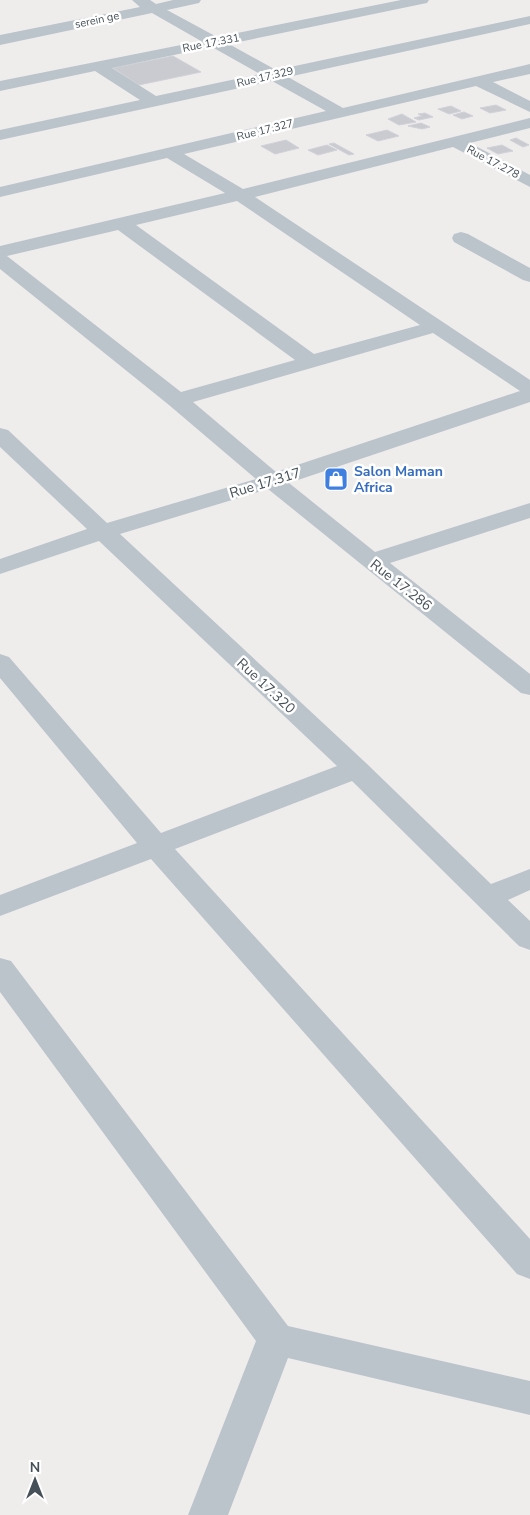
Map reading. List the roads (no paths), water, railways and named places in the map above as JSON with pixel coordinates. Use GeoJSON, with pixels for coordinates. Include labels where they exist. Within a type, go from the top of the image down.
{"type":"FeatureCollection","features":[{"type":"Feature","properties":{"kind":"street"},"geometry":{"type":"LineString","coordinates":[[139,0],[339,112]]}},
{"type":"Feature","properties":{"kind":"street","name":"serein ge"},"geometry":{"type":"LineString","coordinates":[[0,40],[194,0]]}},
{"type":"Feature","properties":{"kind":"street","name":"Rue 17.331"},"geometry":{"type":"LineString","coordinates":[[0,86],[422,0]]}},
{"type":"Feature","properties":{"kind":"street","name":"Rue 17.329"},"geometry":{"type":"LineString","coordinates":[[0,135],[530,20]]}},
{"type":"Feature","properties":{"kind":"street"},"geometry":{"type":"LineString","coordinates":[[98,66],[154,102]]}},
{"type":"Feature","properties":{"kind":"street","name":"Rue 17.327"},"geometry":{"type":"LineString","coordinates":[[0,192],[530,69]]}},
{"type":"Feature","properties":{"kind":"street"},"geometry":{"type":"LineString","coordinates":[[478,81],[530,106]]}},
{"type":"Feature","properties":{"kind":"street"},"geometry":{"type":"LineString","coordinates":[[0,252],[122,224],[530,123]]}},
{"type":"Feature","properties":{"kind":"street","name":"Rue 17.278"},"geometry":{"type":"LineString","coordinates":[[455,142],[530,182]]}},
{"type":"Feature","properties":{"kind":"street"},"geometry":{"type":"LineString","coordinates":[[170,153],[240,195],[530,389]]}},
{"type":"Feature","properties":{"kind":"street"},"geometry":{"type":"LineString","coordinates":[[122,224],[310,361]]}},
{"type":"Feature","properties":{"kind":"street"},"geometry":{"type":"LineString","coordinates":[[461,238],[530,276]]}},
{"type":"Feature","properties":{"kind":"street","name":"Rue 17.286"},"geometry":{"type":"LineString","coordinates":[[0,260],[177,400],[272,481],[530,687]]}},
{"type":"Feature","properties":{"kind":"street"},"geometry":{"type":"LineString","coordinates":[[177,400],[437,326]]}},
{"type":"Feature","properties":{"kind":"street","name":"Rue 17.317"},"geometry":{"type":"LineString","coordinates":[[0,567],[102,532],[272,481],[530,395]]}},
{"type":"Feature","properties":{"kind":"street","name":"Rue 17.320"},"geometry":{"type":"LineString","coordinates":[[4,444],[102,532],[356,769],[530,939]]}},
{"type":"Feature","properties":{"kind":"street"},"geometry":{"type":"LineString","coordinates":[[371,561],[526,516]]}},
{"type":"Feature","properties":{"kind":"street"},"geometry":{"type":"LineString","coordinates":[[0,662],[156,846],[530,1264]]}},
{"type":"Feature","properties":{"kind":"street"},"geometry":{"type":"LineString","coordinates":[[0,906],[356,769]]}},
{"type":"Feature","properties":{"kind":"street"},"geometry":{"type":"LineString","coordinates":[[486,897],[530,879]]}},
{"type":"Feature","properties":{"kind":"street"},"geometry":{"type":"LineString","coordinates":[[0,969],[276,1338],[530,1398]]}},
{"type":"Feature","properties":{"kind":"street"},"geometry":{"type":"LineString","coordinates":[[208,1515],[276,1338]]}},
{"type":"Feature","properties":{"kind":"place","name":"Salon Maman Africa"},"geometry":{"type":"Point","coordinates":[336,479]}}]}
